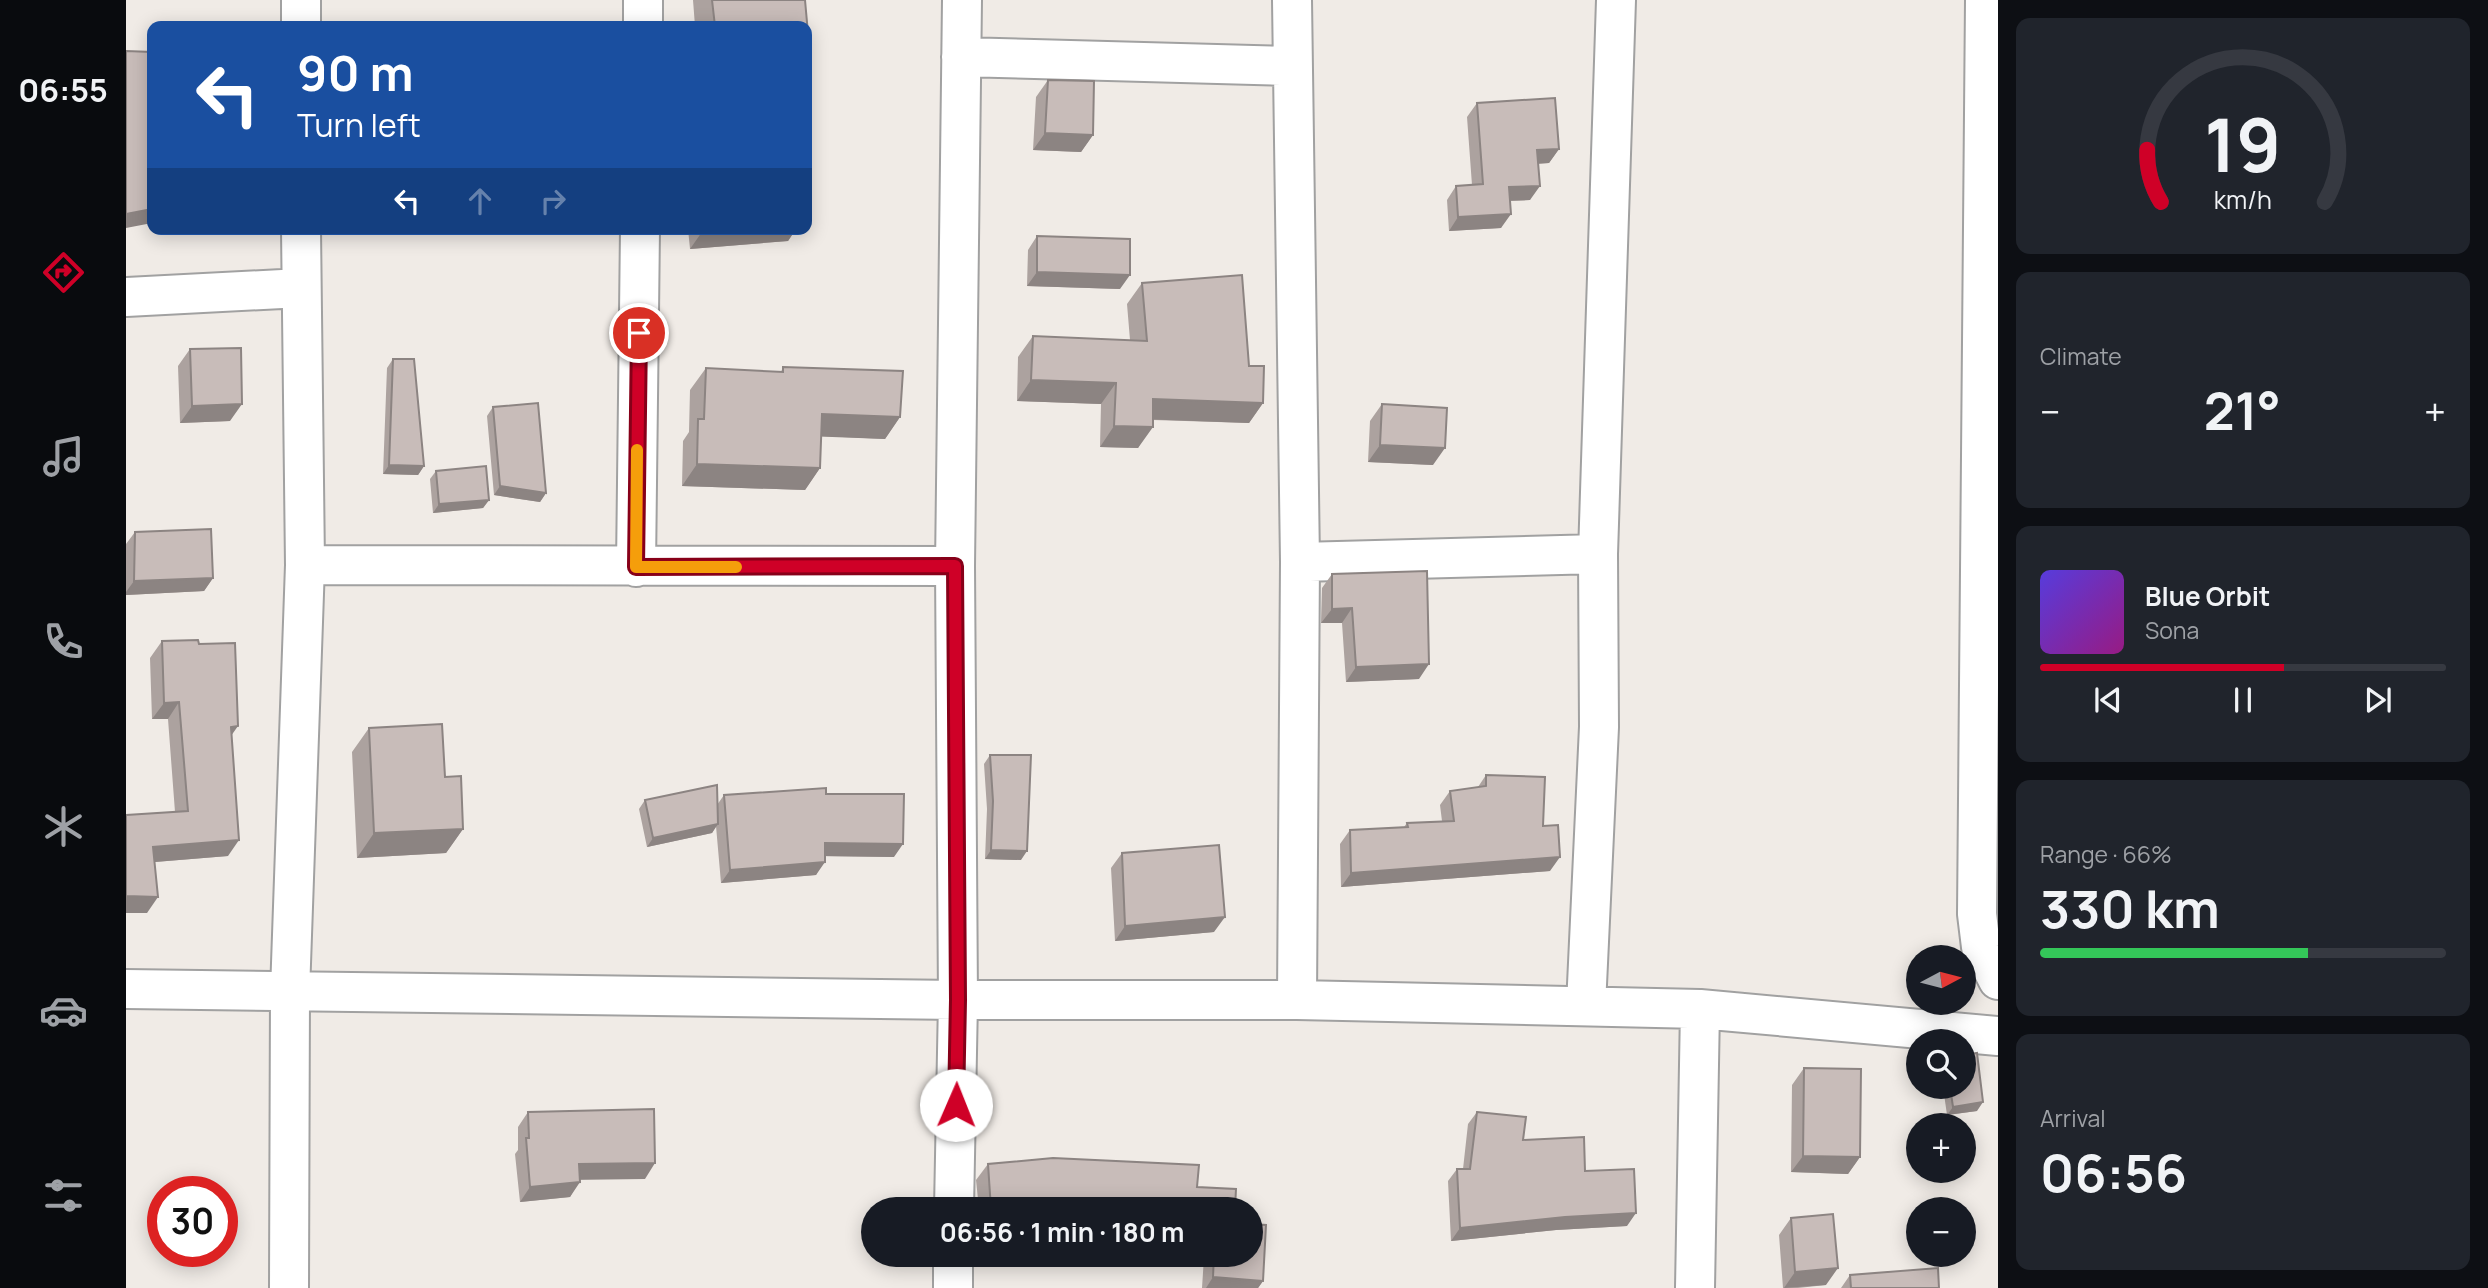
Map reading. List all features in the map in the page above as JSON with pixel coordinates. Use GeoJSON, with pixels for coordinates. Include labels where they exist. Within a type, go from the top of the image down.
{"type":"FeatureCollection","features":[{"type":"Feature","properties":{"kind":"street"},"geometry":{"type":"LineString","coordinates":[[301,0],[301,21]]}},
{"type":"Feature","properties":{"kind":"street"},"geometry":{"type":"LineString","coordinates":[[643,0],[643,21]]}},
{"type":"Feature","properties":{"kind":"street"},"geometry":{"type":"LineString","coordinates":[[954,1197],[958,1000],[955,566],[962,0]]}},
{"type":"Feature","properties":{"kind":"street"},"geometry":{"type":"LineString","coordinates":[[1292,0],[1300,562],[1297,1000]]}},
{"type":"Feature","properties":{"kind":"street"},"geometry":{"type":"LineString","coordinates":[[1586,1006],[1599,727],[1598,554],[1616,0]]}},
{"type":"Feature","properties":{"kind":"street"},"geometry":{"type":"LineString","coordinates":[[1985,0],[1977,914],[1981,947],[1998,980]]}},
{"type":"Feature","properties":{"kind":"street"},"geometry":{"type":"LineString","coordinates":[[961,57],[1292,66]]}},
{"type":"Feature","properties":{"kind":"street"},"geometry":{"type":"LineString","coordinates":[[289,1288],[290,992],[304,565],[301,235]]}},
{"type":"Feature","properties":{"kind":"street"},"geometry":{"type":"LineString","coordinates":[[636,567],[640,235]]}},
{"type":"Feature","properties":{"kind":"street"},"geometry":{"type":"LineString","coordinates":[[126,297],[301,288]]}},
{"type":"Feature","properties":{"kind":"street"},"geometry":{"type":"LineString","coordinates":[[1300,562],[1598,554]]}},
{"type":"Feature","properties":{"kind":"street"},"geometry":{"type":"LineString","coordinates":[[304,565],[955,566]]}},
{"type":"Feature","properties":{"kind":"street"},"geometry":{"type":"LineString","coordinates":[[126,989],[958,1000],[1297,1000],[1586,1006],[1699,1009],[1998,1036]]}},
{"type":"Feature","properties":{"kind":"street"},"geometry":{"type":"LineString","coordinates":[[1695,1288],[1699,1009]]}},
{"type":"Feature","properties":{"kind":"street"},"geometry":{"type":"LineString","coordinates":[[953,1267],[953,1288]]}},
{"type":"Feature","properties":{"kind":"building"},"geometry":{"type":"Polygon","coordinates":[[[712,0],[805,0],[807,21],[714,21],[712,0]]]}},
{"type":"Feature","properties":{"kind":"building"},"geometry":{"type":"Polygon","coordinates":[[[126,51],[147,52],[147,210],[126,214],[126,51]]]}},
{"type":"Feature","properties":{"kind":"building"},"geometry":{"type":"Polygon","coordinates":[[[1048,80],[1094,81],[1093,135],[1045,133],[1048,80]]]}},
{"type":"Feature","properties":{"kind":"building"},"geometry":{"type":"Polygon","coordinates":[[[1555,98],[1559,149],[1537,150],[1540,186],[1509,187],[1511,214],[1458,217],[1456,186],[1483,184],[1477,103],[1555,98]]]}},
{"type":"Feature","properties":{"kind":"building"},"geometry":{"type":"Polygon","coordinates":[[[1037,236],[1130,239],[1130,275],[1037,272],[1037,236]]]}},
{"type":"Feature","properties":{"kind":"building"},"geometry":{"type":"Polygon","coordinates":[[[1242,275],[1249,366],[1264,366],[1263,403],[1153,399],[1153,427],[1114,426],[1116,383],[1031,380],[1033,336],[1147,341],[1142,283],[1242,275]]]}},
{"type":"Feature","properties":{"kind":"building"},"geometry":{"type":"Polygon","coordinates":[[[241,348],[242,404],[192,406],[190,349],[241,348]]]}},
{"type":"Feature","properties":{"kind":"building"},"geometry":{"type":"Polygon","coordinates":[[[393,359],[414,359],[424,466],[389,465],[393,359]]]}},
{"type":"Feature","properties":{"kind":"building"},"geometry":{"type":"Polygon","coordinates":[[[783,367],[903,371],[900,417],[822,414],[820,468],[697,464],[698,419],[704,419],[706,368],[783,372],[783,367]]]}},
{"type":"Feature","properties":{"kind":"building"},"geometry":{"type":"Polygon","coordinates":[[[538,403],[546,493],[500,486],[493,407],[538,403]]]}},
{"type":"Feature","properties":{"kind":"building"},"geometry":{"type":"Polygon","coordinates":[[[1382,404],[1447,408],[1445,448],[1380,445],[1382,404]]]}},
{"type":"Feature","properties":{"kind":"building"},"geometry":{"type":"Polygon","coordinates":[[[486,466],[489,500],[439,504],[436,471],[486,466]]]}},
{"type":"Feature","properties":{"kind":"building"},"geometry":{"type":"Polygon","coordinates":[[[211,529],[213,578],[134,581],[135,532],[211,529]]]}},
{"type":"Feature","properties":{"kind":"building"},"geometry":{"type":"Polygon","coordinates":[[[1427,571],[1429,664],[1356,667],[1352,608],[1332,609],[1332,574],[1427,571]]]}},
{"type":"Feature","properties":{"kind":"building"},"geometry":{"type":"Polygon","coordinates":[[[198,640],[199,644],[235,643],[238,726],[231,727],[239,840],[153,847],[158,897],[126,896],[126,815],[188,811],[179,702],[164,703],[162,641],[198,640]]]}},
{"type":"Feature","properties":{"kind":"building"},"geometry":{"type":"Polygon","coordinates":[[[442,724],[445,777],[461,776],[463,829],[374,833],[369,728],[442,724]]]}},
{"type":"Feature","properties":{"kind":"building"},"geometry":{"type":"Polygon","coordinates":[[[990,755],[1031,755],[1027,851],[991,850],[993,801],[990,755]]]}},
{"type":"Feature","properties":{"kind":"building"},"geometry":{"type":"Polygon","coordinates":[[[1486,775],[1545,777],[1543,826],[1558,825],[1560,857],[1351,873],[1350,830],[1454,821],[1450,791],[1486,786],[1486,775]]]}},
{"type":"Feature","properties":{"kind":"building"},"geometry":{"type":"Polygon","coordinates":[[[717,785],[718,824],[653,838],[645,800],[717,785]]]}},
{"type":"Feature","properties":{"kind":"building"},"geometry":{"type":"Polygon","coordinates":[[[826,788],[826,794],[904,794],[903,844],[825,843],[825,862],[730,870],[724,795],[826,788]]]}},
{"type":"Feature","properties":{"kind":"building"},"geometry":{"type":"Polygon","coordinates":[[[1219,845],[1225,917],[1125,926],[1122,853],[1219,845]]]}},
{"type":"Feature","properties":{"kind":"building"},"geometry":{"type":"Polygon","coordinates":[[[1976,1053],[1983,1102],[1953,1107],[1952,1099],[1976,1099],[1976,1053]]]}},
{"type":"Feature","properties":{"kind":"building"},"geometry":{"type":"Polygon","coordinates":[[[1804,1068],[1861,1069],[1860,1157],[1803,1156],[1804,1068]]]}},
{"type":"Feature","properties":{"kind":"building"},"geometry":{"type":"Polygon","coordinates":[[[654,1109],[655,1163],[579,1164],[580,1182],[530,1187],[526,1138],[529,1138],[528,1112],[654,1109]]]}},
{"type":"Feature","properties":{"kind":"building"},"geometry":{"type":"Polygon","coordinates":[[[1477,1112],[1526,1117],[1523,1140],[1584,1137],[1585,1171],[1634,1169],[1636,1213],[1460,1228],[1457,1169],[1470,1169],[1477,1112]]]}},
{"type":"Feature","properties":{"kind":"building"},"geometry":{"type":"Polygon","coordinates":[[[1053,1158],[1199,1165],[1197,1187],[1236,1189],[1236,1197],[990,1197],[988,1164],[1053,1158]]]}},
{"type":"Feature","properties":{"kind":"building"},"geometry":{"type":"Polygon","coordinates":[[[1833,1214],[1838,1268],[1795,1272],[1791,1218],[1833,1214]]]}},
{"type":"Feature","properties":{"kind":"building"},"geometry":{"type":"Polygon","coordinates":[[[1263,1225],[1266,1225],[1263,1281],[1213,1277],[1213,1267],[1263,1267],[1263,1225]]]}},
{"type":"Feature","properties":{"kind":"building"},"geometry":{"type":"Polygon","coordinates":[[[1938,1268],[1939,1288],[1851,1288],[1850,1275],[1938,1268]]]}},
{"type":"Feature","properties":{"kind":"slow traffic"},"geometry":{"type":"LineString","coordinates":[[637,450],[636,567],[736,567]]}},
{"type":"Feature","properties":{"kind":"route"},"geometry":{"type":"LineString","coordinates":[[639,333],[636,567],[955,566],[958,1000],[956,1105]]}}]}
